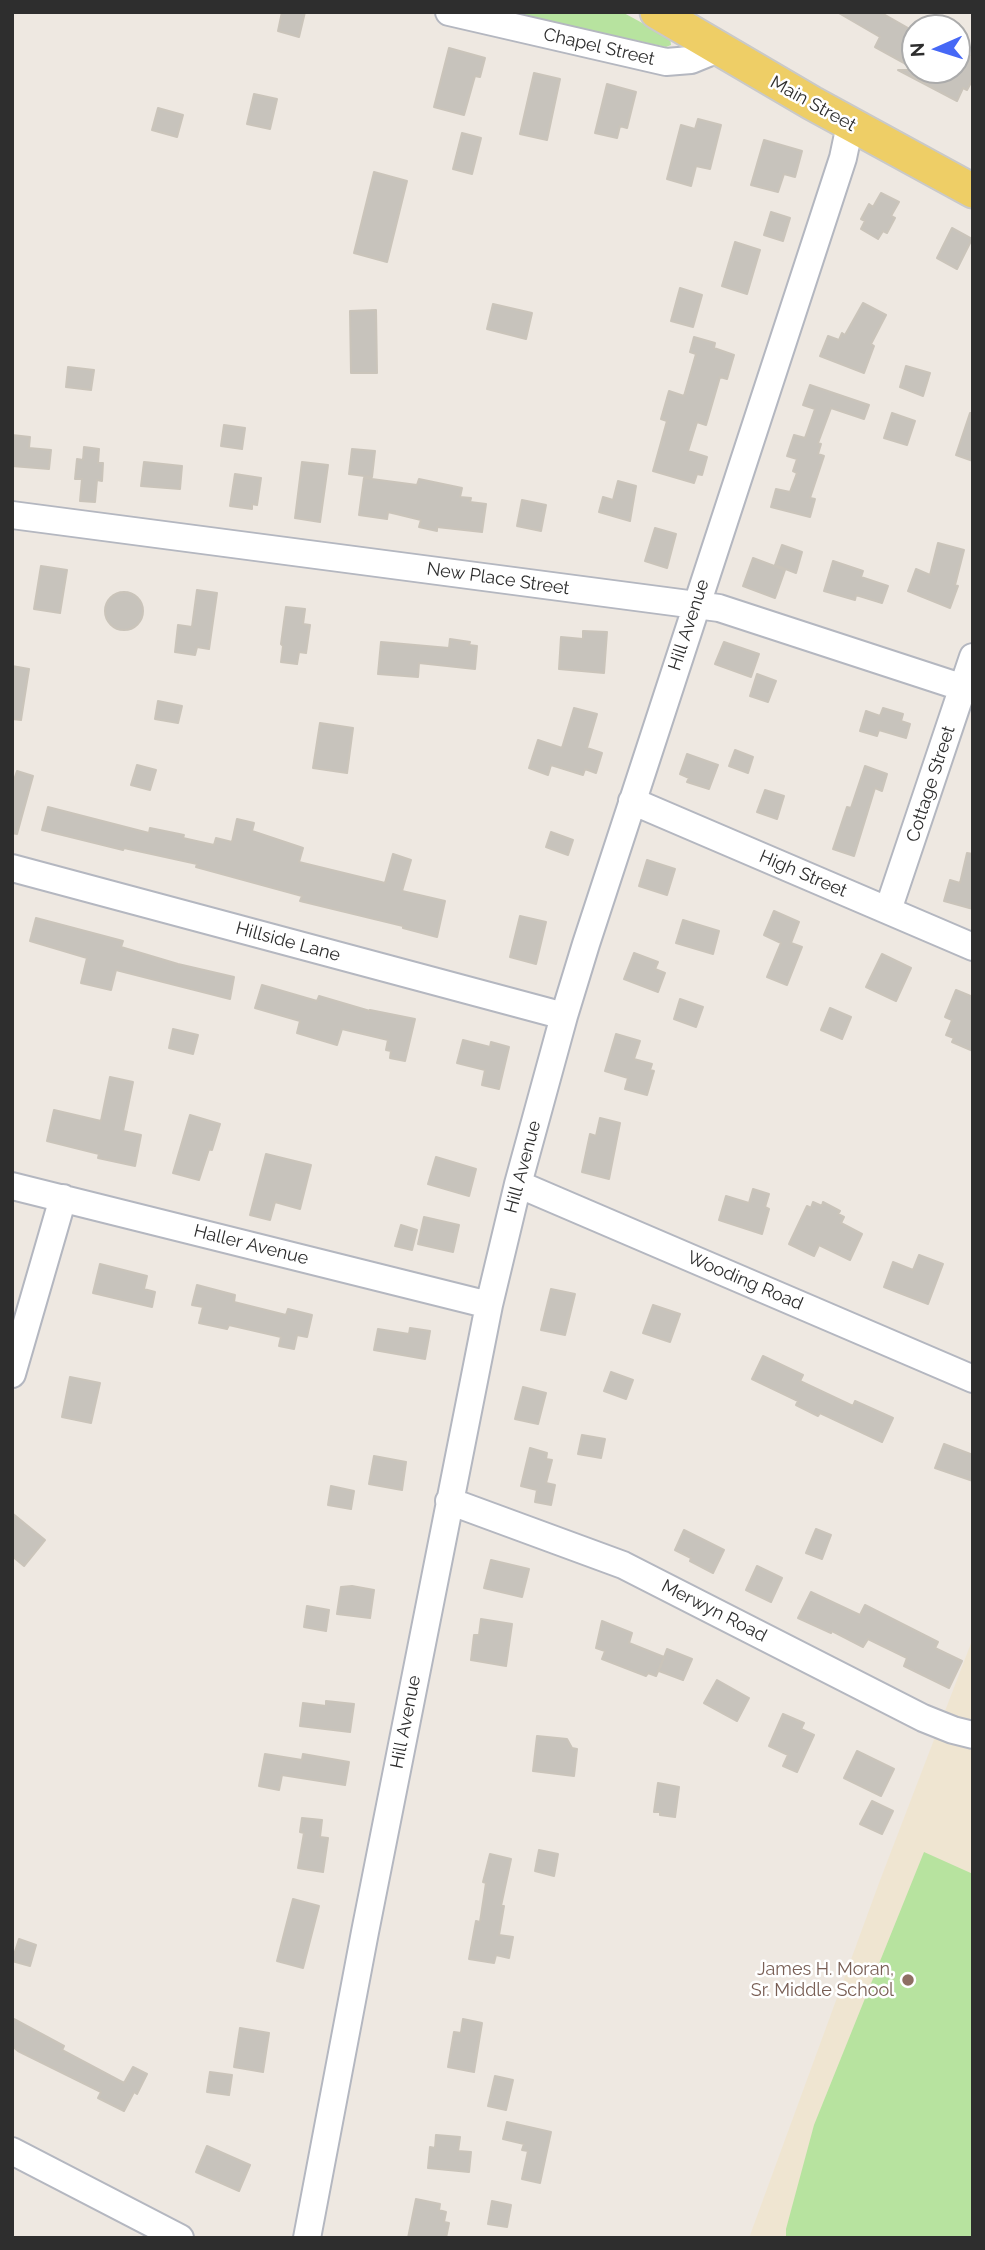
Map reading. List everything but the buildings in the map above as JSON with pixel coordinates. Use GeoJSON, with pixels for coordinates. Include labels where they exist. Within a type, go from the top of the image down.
{"type":"FeatureCollection","features":[{"type":"Feature","properties":{"kind":"main road","name":"Main Street"},"geometry":{"type":"LineString","coordinates":[[657,12],[850,125],[973,191]]}},
{"type":"Feature","properties":{"kind":"street","name":"Chapel Street"},"geometry":{"type":"LineString","coordinates":[[449,12],[480,16],[666,62],[691,60],[718,49]]}},
{"type":"Feature","properties":{"kind":"street","name":"Hill Avenue"},"geometry":{"type":"LineString","coordinates":[[307,2238],[449,1501],[489,1305],[518,1184],[564,1016],[843,158],[850,125]]}},
{"type":"Feature","properties":{"kind":"street","name":"New Place Street"},"geometry":{"type":"LineString","coordinates":[[12,515],[719,608],[968,690]]}},
{"type":"Feature","properties":{"kind":"street","name":"Cottage Street"},"geometry":{"type":"LineString","coordinates":[[888,910],[968,690],[973,657]]}},
{"type":"Feature","properties":{"kind":"street","name":"High Street"},"geometry":{"type":"LineString","coordinates":[[632,801],[973,947]]}},
{"type":"Feature","properties":{"kind":"street","name":"Hillside Lane"},"geometry":{"type":"LineString","coordinates":[[12,868],[564,1016]]}},
{"type":"Feature","properties":{"kind":"street","name":"Wooding Road"},"geometry":{"type":"LineString","coordinates":[[518,1184],[973,1379]]}},
{"type":"Feature","properties":{"kind":"street","name":"Haller Avenue"},"geometry":{"type":"LineString","coordinates":[[12,1186],[489,1305]]}},
{"type":"Feature","properties":{"kind":"street"},"geometry":{"type":"LineString","coordinates":[[12,1374],[63,1198]]}},
{"type":"Feature","properties":{"kind":"street","name":"Merwyn Road"},"geometry":{"type":"LineString","coordinates":[[449,1501],[623,1565],[923,1718],[953,1731],[973,1735]]}},
{"type":"Feature","properties":{"kind":"street"},"geometry":{"type":"LineString","coordinates":[[12,2151],[180,2238]]}},
{"type":"Feature","properties":{"kind":"shaded area","name":"James H. Moran, Sr. Middle School"},"geometry":{"type":"Polygon","coordinates":[[[973,1638],[973,2238],[749,2238],[879,1883],[973,1638]]]}},
{"type":"Feature","properties":{"kind":"green space"},"geometry":{"type":"Polygon","coordinates":[[[509,12],[622,12],[670,38],[671,45],[666,47],[509,12]]]}},
{"type":"Feature","properties":{"kind":"green space","name":"James H. Moran, Sr. Middle School"},"geometry":{"type":"Polygon","coordinates":[[[924,1852],[973,1874],[973,2238],[786,2238],[786,2229],[814,2125],[924,1852]]]}},
{"type":"Feature","properties":{"kind":"place","name":"James H. Moran, Sr. Middle School"},"geometry":{"type":"Point","coordinates":[908,1980]}}]}
